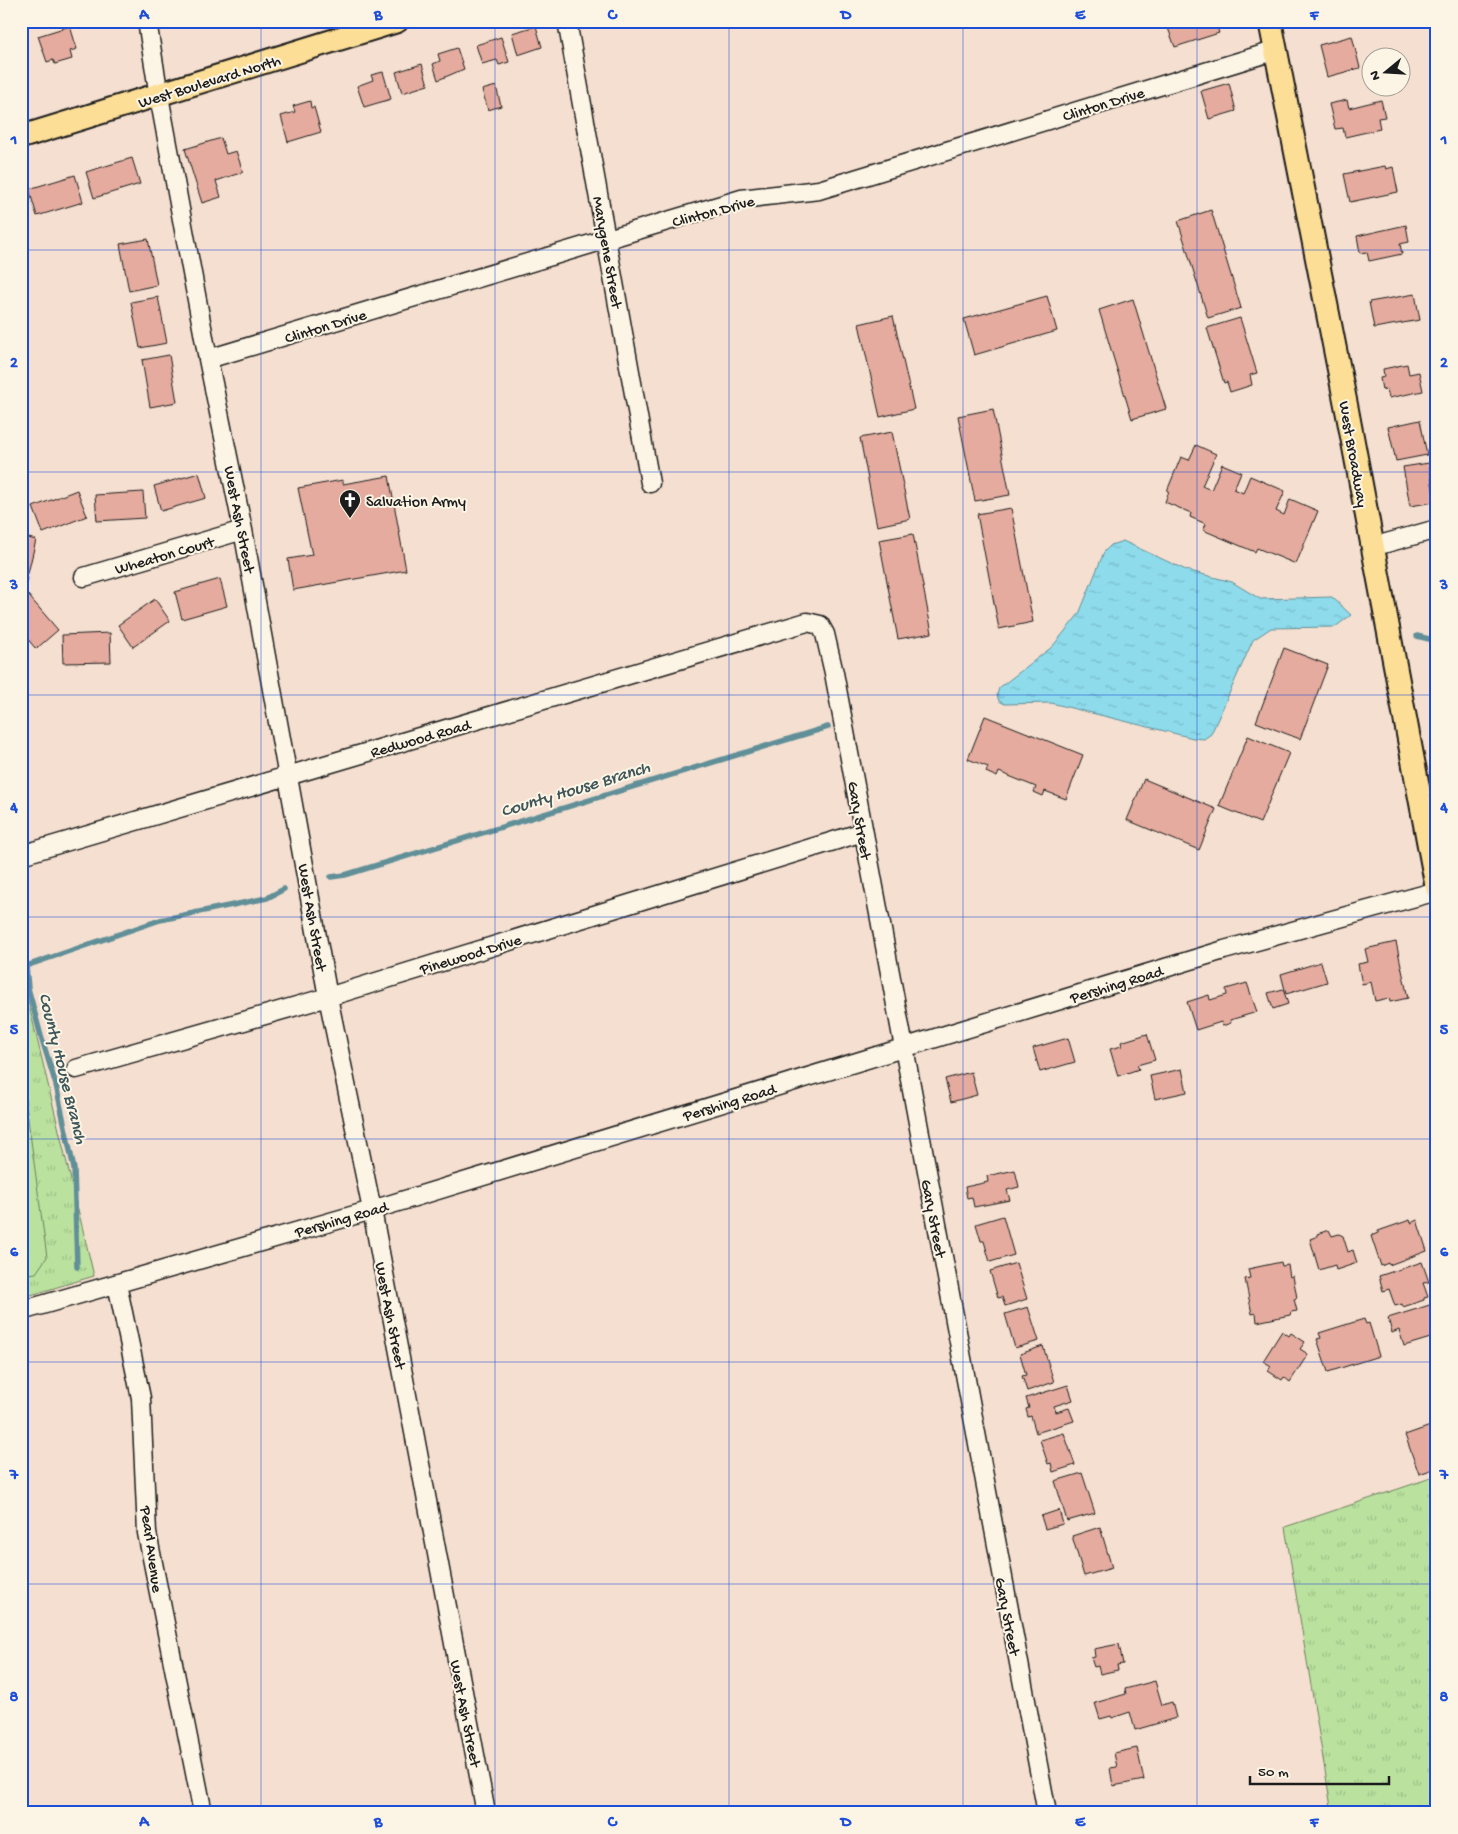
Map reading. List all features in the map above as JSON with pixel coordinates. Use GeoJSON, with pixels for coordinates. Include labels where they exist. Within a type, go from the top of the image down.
{"type":"FeatureCollection","features":[{"type":"Feature","properties":{"kind":"main road","name":"West Boulevard North"},"geometry":{"type":"LineString","coordinates":[[21,137],[397,21]]}},
{"type":"Feature","properties":{"kind":"main road","name":"West Broadway"},"geometry":{"type":"LineString","coordinates":[[1270,21],[1437,888]]}},
{"type":"Feature","properties":{"kind":"street","name":"West Ash Street"},"geometry":{"type":"LineString","coordinates":[[147,21],[158,96],[243,530],[328,997],[372,1210],[486,1813]]}},
{"type":"Feature","properties":{"kind":"street","name":"Marygene Street"},"geometry":{"type":"LineString","coordinates":[[567,21],[650,483]]}},
{"type":"Feature","properties":{"kind":"street","name":"Clinton Drive"},"geometry":{"type":"LineString","coordinates":[[208,359],[741,199],[819,190],[1277,50]]}},
{"type":"Feature","properties":{"kind":"street"},"geometry":{"type":"LineString","coordinates":[[1372,547],[1437,529]]}},
{"type":"Feature","properties":{"kind":"street","name":"Wheaton Court"},"geometry":{"type":"LineString","coordinates":[[84,577],[243,530]]}},
{"type":"Feature","properties":{"kind":"street","name":"Redwood Road"},"geometry":{"type":"LineString","coordinates":[[21,855],[807,622],[820,625]]}},
{"type":"Feature","properties":{"kind":"street","name":"Gary Street"},"geometry":{"type":"LineString","coordinates":[[820,625],[825,634],[834,673],[1047,1813]]}},
{"type":"Feature","properties":{"kind":"street","name":"Pinewood Drive"},"geometry":{"type":"LineString","coordinates":[[76,1069],[328,997],[863,832]]}},
{"type":"Feature","properties":{"kind":"street","name":"Pershing Road"},"geometry":{"type":"LineString","coordinates":[[21,1311],[372,1210],[1224,950],[1437,892]]}},
{"type":"Feature","properties":{"kind":"street","name":"Pearl Avenue"},"geometry":{"type":"LineString","coordinates":[[117,1284],[141,1398],[147,1533],[203,1813]]}},
{"type":"Feature","properties":{"kind":"green space"},"geometry":{"type":"Polygon","coordinates":[[[21,972],[94,1276],[21,1298],[21,972]]]}},
{"type":"Feature","properties":{"kind":"green space"},"geometry":{"type":"Polygon","coordinates":[[[21,1068],[47,1257],[36,1273],[21,1275],[21,1068]]]}},
{"type":"Feature","properties":{"kind":"green space"},"geometry":{"type":"Polygon","coordinates":[[[1437,1476],[1437,1813],[1332,1813],[1285,1527],[1437,1476]]]}},
{"type":"Feature","properties":{"kind":"water"},"geometry":{"type":"Polygon","coordinates":[[[1123,541],[1186,570],[1232,582],[1260,599],[1332,597],[1351,615],[1335,627],[1271,628],[1253,640],[1211,734],[1204,739],[1193,738],[1051,703],[1005,704],[999,701],[997,695],[999,688],[1052,647],[1079,614],[1104,552],[1111,545],[1123,541]]]}},
{"type":"Feature","properties":{"kind":"building"},"geometry":{"type":"Polygon","coordinates":[[[1190,21],[1215,21],[1219,33],[1175,47],[1168,28],[1190,21]]]}},
{"type":"Feature","properties":{"kind":"building"},"geometry":{"type":"Polygon","coordinates":[[[70,26],[77,49],[70,51],[72,59],[55,64],[53,60],[47,62],[38,36],[70,26]]]}},
{"type":"Feature","properties":{"kind":"building"},"geometry":{"type":"Polygon","coordinates":[[[536,26],[542,47],[518,55],[512,33],[536,26]]]}},
{"type":"Feature","properties":{"kind":"building"},"geometry":{"type":"Polygon","coordinates":[[[1352,36],[1360,68],[1327,77],[1319,45],[1352,36]]]}},
{"type":"Feature","properties":{"kind":"building"},"geometry":{"type":"Polygon","coordinates":[[[501,37],[509,62],[499,65],[497,60],[482,64],[476,45],[501,37]]]}},
{"type":"Feature","properties":{"kind":"building"},"geometry":{"type":"Polygon","coordinates":[[[457,48],[464,69],[438,80],[433,64],[440,61],[438,54],[457,48]]]}},
{"type":"Feature","properties":{"kind":"building"},"geometry":{"type":"Polygon","coordinates":[[[422,64],[428,85],[402,93],[396,72],[422,64]]]}},
{"type":"Feature","properties":{"kind":"building"},"geometry":{"type":"Polygon","coordinates":[[[383,72],[391,99],[364,107],[357,86],[373,80],[371,75],[383,72]]]}},
{"type":"Feature","properties":{"kind":"building"},"geometry":{"type":"Polygon","coordinates":[[[1229,83],[1236,111],[1209,119],[1201,91],[1229,83]]]}},
{"type":"Feature","properties":{"kind":"building"},"geometry":{"type":"Polygon","coordinates":[[[496,86],[501,106],[488,110],[482,90],[496,86]]]}},
{"type":"Feature","properties":{"kind":"building"},"geometry":{"type":"Polygon","coordinates":[[[1347,100],[1349,108],[1381,100],[1385,117],[1378,118],[1380,129],[1345,137],[1343,128],[1335,129],[1329,104],[1347,100]]]}},
{"type":"Feature","properties":{"kind":"building"},"geometry":{"type":"Polygon","coordinates":[[[310,101],[311,108],[314,107],[321,132],[288,142],[281,116],[295,112],[293,106],[310,101]]]}},
{"type":"Feature","properties":{"kind":"building"},"geometry":{"type":"Polygon","coordinates":[[[221,138],[226,154],[236,151],[243,172],[216,181],[221,197],[202,203],[185,149],[221,138]]]}},
{"type":"Feature","properties":{"kind":"building"},"geometry":{"type":"Polygon","coordinates":[[[132,158],[140,184],[94,198],[86,172],[132,158]]]}},
{"type":"Feature","properties":{"kind":"building"},"geometry":{"type":"Polygon","coordinates":[[[1385,166],[1386,169],[1393,167],[1398,192],[1350,202],[1344,174],[1385,166]]]}},
{"type":"Feature","properties":{"kind":"building"},"geometry":{"type":"Polygon","coordinates":[[[75,175],[83,202],[37,216],[29,189],[75,175]]]}},
{"type":"Feature","properties":{"kind":"building"},"geometry":{"type":"Polygon","coordinates":[[[1211,210],[1241,308],[1208,318],[1178,221],[1211,210]]]}},
{"type":"Feature","properties":{"kind":"building"},"geometry":{"type":"Polygon","coordinates":[[[1406,225],[1409,242],[1400,244],[1402,254],[1369,261],[1367,252],[1360,253],[1357,236],[1406,225]]]}},
{"type":"Feature","properties":{"kind":"building"},"geometry":{"type":"Polygon","coordinates":[[[148,239],[157,285],[129,291],[120,244],[148,239]]]}},
{"type":"Feature","properties":{"kind":"building"},"geometry":{"type":"Polygon","coordinates":[[[1415,294],[1420,320],[1374,328],[1369,302],[1415,294]]]}},
{"type":"Feature","properties":{"kind":"building"},"geometry":{"type":"Polygon","coordinates":[[[1047,296],[1057,331],[974,355],[964,319],[1047,296]]]}},
{"type":"Feature","properties":{"kind":"building"},"geometry":{"type":"Polygon","coordinates":[[[158,297],[167,343],[140,348],[131,302],[158,297]]]}},
{"type":"Feature","properties":{"kind":"building"},"geometry":{"type":"Polygon","coordinates":[[[1133,299],[1166,409],[1132,419],[1099,310],[1133,299]]]}},
{"type":"Feature","properties":{"kind":"building"},"geometry":{"type":"Polygon","coordinates":[[[893,316],[914,409],[880,417],[859,324],[893,316]]]}},
{"type":"Feature","properties":{"kind":"building"},"geometry":{"type":"Polygon","coordinates":[[[1240,318],[1257,373],[1250,375],[1252,385],[1230,392],[1227,382],[1224,383],[1207,328],[1240,318]]]}},
{"type":"Feature","properties":{"kind":"building"},"geometry":{"type":"Polygon","coordinates":[[[169,355],[177,402],[150,407],[142,360],[169,355]]]}},
{"type":"Feature","properties":{"kind":"building"},"geometry":{"type":"Polygon","coordinates":[[[1407,364],[1409,374],[1419,372],[1423,391],[1389,398],[1387,389],[1382,390],[1380,378],[1384,377],[1383,369],[1407,364]]]}},
{"type":"Feature","properties":{"kind":"building"},"geometry":{"type":"Polygon","coordinates":[[[993,409],[1010,495],[975,501],[958,416],[993,409]]]}},
{"type":"Feature","properties":{"kind":"building"},"geometry":{"type":"Polygon","coordinates":[[[1420,420],[1427,455],[1396,461],[1388,427],[1420,420]]]}},
{"type":"Feature","properties":{"kind":"building"},"geometry":{"type":"Polygon","coordinates":[[[892,432],[910,519],[877,526],[860,438],[892,432]]]}},
{"type":"Feature","properties":{"kind":"building"},"geometry":{"type":"Polygon","coordinates":[[[1196,445],[1216,454],[1202,486],[1211,490],[1222,464],[1241,472],[1234,489],[1243,493],[1250,476],[1285,491],[1276,511],[1284,515],[1290,499],[1318,511],[1296,564],[1257,548],[1255,552],[1203,530],[1206,524],[1190,517],[1191,513],[1165,502],[1169,491],[1167,491],[1181,457],[1189,460],[1196,445]]]}},
{"type":"Feature","properties":{"kind":"building"},"geometry":{"type":"Polygon","coordinates":[[[1429,463],[1435,502],[1410,506],[1403,467],[1429,463]]]}},
{"type":"Feature","properties":{"kind":"building"},"geometry":{"type":"Polygon","coordinates":[[[199,473],[206,498],[161,511],[154,486],[199,473]]]}},
{"type":"Feature","properties":{"kind":"building","name":"Salvation Army"},"geometry":{"type":"Polygon","coordinates":[[[389,476],[406,570],[293,590],[288,559],[312,555],[298,488],[343,480],[343,484],[389,476]]]}},
{"type":"Feature","properties":{"kind":"building"},"geometry":{"type":"Polygon","coordinates":[[[77,490],[87,516],[43,533],[33,507],[77,490]]]}},
{"type":"Feature","properties":{"kind":"building"},"geometry":{"type":"Polygon","coordinates":[[[143,492],[145,518],[97,521],[95,495],[143,492]]]}},
{"type":"Feature","properties":{"kind":"building"},"geometry":{"type":"Polygon","coordinates":[[[1011,508],[1033,622],[999,629],[977,514],[1011,508]]]}},
{"type":"Feature","properties":{"kind":"building"},"geometry":{"type":"Polygon","coordinates":[[[913,534],[932,633],[898,639],[879,540],[913,534]]]}},
{"type":"Feature","properties":{"kind":"building"},"geometry":{"type":"Polygon","coordinates":[[[21,536],[36,540],[25,586],[21,585],[21,536]]]}},
{"type":"Feature","properties":{"kind":"building"},"geometry":{"type":"Polygon","coordinates":[[[220,579],[227,606],[182,619],[175,592],[220,579]]]}},
{"type":"Feature","properties":{"kind":"building"},"geometry":{"type":"Polygon","coordinates":[[[28,595],[58,630],[36,649],[21,631],[21,601],[28,595]]]}},
{"type":"Feature","properties":{"kind":"building"},"geometry":{"type":"Polygon","coordinates":[[[155,599],[170,621],[133,647],[118,625],[155,599]]]}},
{"type":"Feature","properties":{"kind":"building"},"geometry":{"type":"Polygon","coordinates":[[[110,633],[111,662],[63,663],[62,635],[110,633]]]}},
{"type":"Feature","properties":{"kind":"building"},"geometry":{"type":"Polygon","coordinates":[[[1284,648],[1328,665],[1300,739],[1256,722],[1284,648]]]}},
{"type":"Feature","properties":{"kind":"building"},"geometry":{"type":"Polygon","coordinates":[[[985,716],[1083,755],[1066,799],[1045,791],[1043,796],[1034,792],[1036,787],[999,772],[997,777],[986,772],[988,767],[968,759],[985,716]]]}},
{"type":"Feature","properties":{"kind":"building"},"geometry":{"type":"Polygon","coordinates":[[[1248,736],[1289,753],[1260,823],[1219,806],[1248,736]]]}},
{"type":"Feature","properties":{"kind":"building"},"geometry":{"type":"Polygon","coordinates":[[[1144,779],[1216,809],[1199,850],[1127,820],[1144,779]]]}},
{"type":"Feature","properties":{"kind":"building"},"geometry":{"type":"Polygon","coordinates":[[[1396,942],[1408,998],[1390,1002],[1389,998],[1375,1001],[1371,982],[1362,984],[1358,964],[1368,962],[1365,949],[1396,942]]]}},
{"type":"Feature","properties":{"kind":"building"},"geometry":{"type":"Polygon","coordinates":[[[1321,962],[1327,982],[1286,994],[1281,974],[1321,962]]]}},
{"type":"Feature","properties":{"kind":"building"},"geometry":{"type":"Polygon","coordinates":[[[1247,983],[1257,1012],[1230,1020],[1231,1023],[1222,1026],[1221,1022],[1196,1030],[1187,1002],[1209,995],[1210,1000],[1227,995],[1226,989],[1247,983]]]}},
{"type":"Feature","properties":{"kind":"building"},"geometry":{"type":"Polygon","coordinates":[[[1283,989],[1288,1004],[1273,1009],[1268,993],[1283,989]]]}},
{"type":"Feature","properties":{"kind":"building"},"geometry":{"type":"Polygon","coordinates":[[[1147,1034],[1155,1060],[1137,1065],[1139,1069],[1118,1076],[1110,1049],[1122,1046],[1121,1042],[1147,1034]]]}},
{"type":"Feature","properties":{"kind":"building"},"geometry":{"type":"Polygon","coordinates":[[[1068,1038],[1075,1062],[1040,1072],[1033,1048],[1068,1038]]]}},
{"type":"Feature","properties":{"kind":"building"},"geometry":{"type":"Polygon","coordinates":[[[1182,1069],[1187,1092],[1155,1099],[1150,1076],[1182,1069]]]}},
{"type":"Feature","properties":{"kind":"building"},"geometry":{"type":"Polygon","coordinates":[[[971,1072],[977,1095],[951,1102],[945,1079],[971,1072]]]}},
{"type":"Feature","properties":{"kind":"building"},"geometry":{"type":"Polygon","coordinates":[[[1015,1170],[1019,1187],[1007,1190],[1010,1200],[974,1207],[972,1197],[967,1198],[965,1187],[988,1182],[987,1176],[1015,1170]]]}},
{"type":"Feature","properties":{"kind":"building"},"geometry":{"type":"Polygon","coordinates":[[[1003,1216],[1014,1255],[990,1262],[984,1241],[981,1241],[976,1224],[1003,1216]]]}},
{"type":"Feature","properties":{"kind":"building"},"geometry":{"type":"Polygon","coordinates":[[[1410,1220],[1411,1223],[1417,1220],[1427,1251],[1389,1265],[1388,1263],[1381,1266],[1371,1236],[1378,1233],[1378,1231],[1410,1220]]]}},
{"type":"Feature","properties":{"kind":"building"},"geometry":{"type":"Polygon","coordinates":[[[1329,1230],[1332,1236],[1339,1234],[1343,1236],[1348,1252],[1353,1250],[1357,1263],[1336,1270],[1335,1265],[1319,1270],[1310,1239],[1318,1236],[1317,1234],[1329,1230]]]}},
{"type":"Feature","properties":{"kind":"building"},"geometry":{"type":"Polygon","coordinates":[[[1281,1262],[1282,1266],[1288,1265],[1290,1277],[1293,1276],[1297,1298],[1294,1299],[1297,1311],[1291,1312],[1290,1315],[1257,1322],[1256,1313],[1252,1314],[1245,1279],[1250,1278],[1248,1269],[1281,1262]]]}},
{"type":"Feature","properties":{"kind":"building"},"geometry":{"type":"Polygon","coordinates":[[[1422,1262],[1429,1282],[1423,1283],[1428,1297],[1403,1307],[1402,1304],[1395,1306],[1389,1289],[1383,1291],[1379,1276],[1422,1262]]]}},
{"type":"Feature","properties":{"kind":"building"},"geometry":{"type":"Polygon","coordinates":[[[1016,1263],[1027,1299],[1005,1306],[1002,1297],[998,1298],[990,1271],[1016,1263]]]}},
{"type":"Feature","properties":{"kind":"building"},"geometry":{"type":"Polygon","coordinates":[[[1433,1304],[1437,1318],[1432,1320],[1437,1336],[1404,1346],[1399,1330],[1392,1333],[1388,1318],[1433,1304]]]}},
{"type":"Feature","properties":{"kind":"building"},"geometry":{"type":"Polygon","coordinates":[[[1028,1307],[1039,1341],[1015,1348],[1005,1314],[1028,1307]]]}},
{"type":"Feature","properties":{"kind":"building"},"geometry":{"type":"Polygon","coordinates":[[[1364,1319],[1366,1324],[1369,1323],[1379,1356],[1328,1372],[1317,1339],[1321,1338],[1319,1333],[1364,1319]]]}},
{"type":"Feature","properties":{"kind":"building"},"geometry":{"type":"Polygon","coordinates":[[[1282,1331],[1289,1336],[1291,1333],[1305,1342],[1300,1349],[1308,1354],[1290,1382],[1284,1377],[1282,1380],[1268,1371],[1271,1366],[1263,1361],[1282,1331]]]}},
{"type":"Feature","properties":{"kind":"building"},"geometry":{"type":"Polygon","coordinates":[[[1043,1346],[1054,1382],[1027,1391],[1022,1376],[1026,1375],[1020,1354],[1043,1346]]]}},
{"type":"Feature","properties":{"kind":"building"},"geometry":{"type":"Polygon","coordinates":[[[1068,1385],[1073,1400],[1054,1406],[1056,1412],[1069,1408],[1074,1421],[1036,1433],[1031,1416],[1028,1417],[1026,1409],[1029,1408],[1026,1398],[1068,1385]]]}},
{"type":"Feature","properties":{"kind":"building"},"geometry":{"type":"Polygon","coordinates":[[[1436,1424],[1437,1468],[1419,1474],[1405,1435],[1436,1424]]]}},
{"type":"Feature","properties":{"kind":"building"},"geometry":{"type":"Polygon","coordinates":[[[1064,1433],[1075,1465],[1053,1472],[1051,1463],[1048,1464],[1040,1440],[1064,1433]]]}},
{"type":"Feature","properties":{"kind":"building"},"geometry":{"type":"Polygon","coordinates":[[[1082,1473],[1095,1513],[1067,1521],[1055,1481],[1082,1473]]]}},
{"type":"Feature","properties":{"kind":"building"},"geometry":{"type":"Polygon","coordinates":[[[1059,1510],[1063,1524],[1045,1529],[1041,1516],[1059,1510]]]}},
{"type":"Feature","properties":{"kind":"building"},"geometry":{"type":"Polygon","coordinates":[[[1100,1527],[1112,1568],[1084,1576],[1072,1536],[1100,1527]]]}},
{"type":"Feature","properties":{"kind":"building"},"geometry":{"type":"Polygon","coordinates":[[[1119,1644],[1123,1664],[1117,1665],[1118,1670],[1100,1674],[1098,1666],[1094,1667],[1091,1658],[1095,1657],[1094,1649],[1119,1644]]]}},
{"type":"Feature","properties":{"kind":"building"},"geometry":{"type":"Polygon","coordinates":[[[1155,1681],[1162,1705],[1172,1702],[1176,1718],[1135,1730],[1130,1712],[1112,1718],[1111,1716],[1100,1719],[1095,1703],[1126,1694],[1125,1689],[1155,1681]]]}},
{"type":"Feature","properties":{"kind":"building"},"geometry":{"type":"Polygon","coordinates":[[[1137,1748],[1144,1780],[1113,1786],[1110,1768],[1117,1767],[1114,1753],[1137,1748]]]}},
{"type":"Feature","properties":{"kind":"waterway"},"geometry":{"type":"LineString","coordinates":[[1417,636],[1437,641]]}},
{"type":"Feature","properties":{"kind":"waterway","name":"County House Branch"},"geometry":{"type":"LineString","coordinates":[[331,877],[345,875],[828,727]]}},
{"type":"Feature","properties":{"kind":"waterway","name":"County House Branch"},"geometry":{"type":"LineString","coordinates":[[77,1267],[74,1169],[56,1085],[28,988],[26,966],[160,920],[267,898],[284,889]]}},
{"type":"Feature","properties":{"kind":"place","name":"Salvation Army"},"geometry":{"type":"Point","coordinates":[350,519]}}]}
